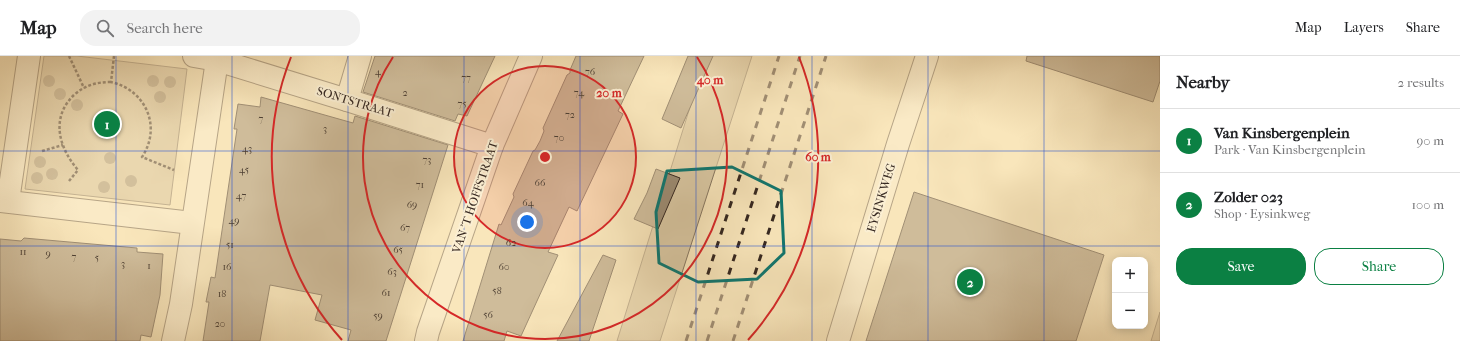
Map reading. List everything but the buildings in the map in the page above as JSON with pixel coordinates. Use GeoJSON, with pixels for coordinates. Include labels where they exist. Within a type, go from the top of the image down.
{"type":"FeatureCollection","features":[{"type":"Feature","properties":{"kind":"street"},"geometry":{"type":"LineString","coordinates":[[29,56],[4,201],[192,223]]}},
{"type":"Feature","properties":{"kind":"street","name":"SONTSTRAAT"},"geometry":{"type":"LineString","coordinates":[[194,56],[217,60],[492,146]]}},
{"type":"Feature","properties":{"kind":"street"},"geometry":{"type":"LineString","coordinates":[[347,100],[360,56]]}},
{"type":"Feature","properties":{"kind":"street","name":"VAN 'T HOFFSTRAAT"},"geometry":{"type":"LineString","coordinates":[[426,341],[430,325],[492,146],[532,56]]}},
{"type":"Feature","properties":{"kind":"street","name":"EYSINKWEG"},"geometry":{"type":"LineString","coordinates":[[838,341],[926,56]]}},
{"type":"Feature","properties":{"kind":"street"},"geometry":{"type":"LineString","coordinates":[[173,341],[181,304],[217,60]]}},
{"type":"Feature","properties":{"kind":"path"},"geometry":{"type":"LineString","coordinates":[[69,56],[84,88]]}},
{"type":"Feature","properties":{"kind":"path"},"geometry":{"type":"LineString","coordinates":[[111,82],[114,56]]}},
{"type":"Feature","properties":{"kind":"path"},"geometry":{"type":"LineString","coordinates":[[48,206],[78,170],[69,158],[63,145],[60,126],[63,110],[68,102],[84,88],[102,82],[111,82],[126,88],[133,93],[142,103],[149,116],[151,122],[150,139],[148,147],[142,157],[199,180]]}},
{"type":"Feature","properties":{"kind":"highlighted area"},"geometry":{"type":"Polygon","coordinates":[[[732,167],[781,191],[784,253],[757,279],[698,282],[659,263],[656,212],[667,171],[732,167]]]}},
{"type":"Feature","properties":{"kind":"shaded area"},"geometry":{"type":"Polygon","coordinates":[[[44,56],[77,56],[187,69],[170,205],[25,189],[44,56]]]}},
{"type":"Feature","properties":{"kind":"shaded area"},"geometry":{"type":"Polygon","coordinates":[[[706,56],[752,56],[660,341],[617,341],[706,56]]]}},
{"type":"Feature","properties":{"kind":"shaded area"},"geometry":{"type":"Polygon","coordinates":[[[1160,312],[1160,341],[1151,341],[1160,312]]]}},
{"type":"Feature","properties":{"kind":"railway"},"geometry":{"type":"LineString","coordinates":[[686,341],[779,56]]}},
{"type":"Feature","properties":{"kind":"railway"},"geometry":{"type":"LineString","coordinates":[[707,341],[800,56]]}},
{"type":"Feature","properties":{"kind":"railway"},"geometry":{"type":"LineString","coordinates":[[733,341],[826,56]]}},
{"type":"Feature","properties":{"kind":"place","name":"Van Kinsbergenplein"},"geometry":{"type":"Point","coordinates":[107,124]}},
{"type":"Feature","properties":{"kind":"place","name":"Zolder 023"},"geometry":{"type":"Point","coordinates":[970,282]}}]}
